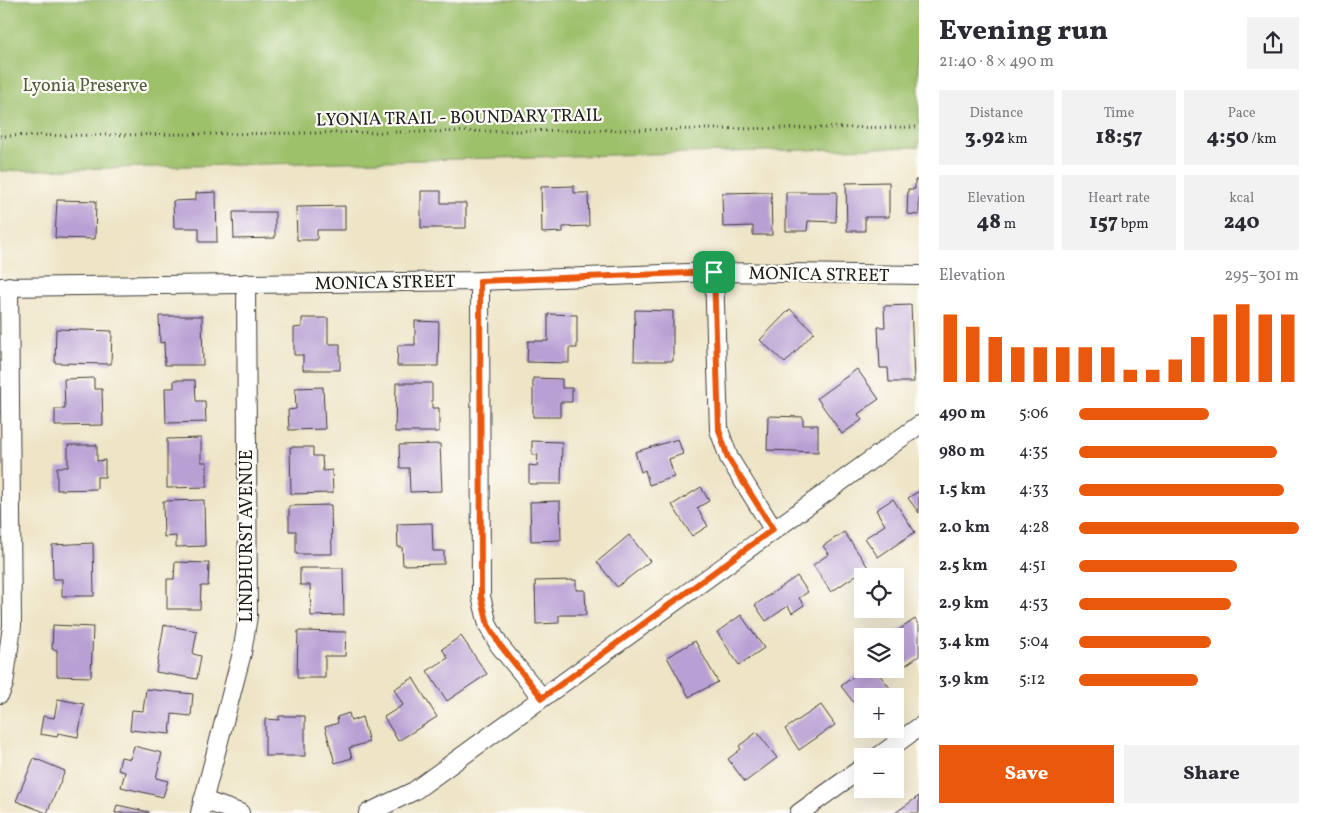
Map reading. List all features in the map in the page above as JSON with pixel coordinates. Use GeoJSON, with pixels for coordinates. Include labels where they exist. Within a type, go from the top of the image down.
{"type":"FeatureCollection","features":[{"type":"Feature","properties":{"kind":"street","name":"MONICA STREET"},"geometry":{"type":"LineString","coordinates":[[5,287],[480,281],[714,272],[919,275]]}},
{"type":"Feature","properties":{"kind":"street"},"geometry":{"type":"LineString","coordinates":[[714,272],[719,430],[728,458],[773,529]]}},
{"type":"Feature","properties":{"kind":"street"},"geometry":{"type":"LineString","coordinates":[[480,281],[481,596],[488,625],[500,645],[542,698]]}},
{"type":"Feature","properties":{"kind":"street","name":"LINDHURST AVENUE"},"geometry":{"type":"LineString","coordinates":[[202,807],[242,653],[248,616],[246,283]]}},
{"type":"Feature","properties":{"kind":"street"},"geometry":{"type":"LineString","coordinates":[[0,694],[4,684],[12,626],[5,287]]}},
{"type":"Feature","properties":{"kind":"street"},"geometry":{"type":"LineString","coordinates":[[368,813],[414,791],[919,425]]}},
{"type":"Feature","properties":{"kind":"street"},"geometry":{"type":"LineString","coordinates":[[890,748],[919,727]]}},
{"type":"Feature","properties":{"kind":"street"},"geometry":{"type":"LineString","coordinates":[[799,813],[854,774]]}},
{"type":"Feature","properties":{"kind":"street"},"geometry":{"type":"LineString","coordinates":[[202,807],[240,813]]}},
{"type":"Feature","properties":{"kind":"path","name":"LYONIA TRAIL - BOUNDARY TRAIL"},"geometry":{"type":"LineString","coordinates":[[0,136],[919,127]]}},
{"type":"Feature","properties":{"kind":"green space","name":"Lyonia Preserve"},"geometry":{"type":"Polygon","coordinates":[[[0,0],[919,0],[919,147],[0,171],[0,0]]]}},
{"type":"Feature","properties":{"kind":"building"},"geometry":{"type":"Polygon","coordinates":[[[915,180],[919,180],[919,215],[907,214],[908,189],[915,189],[915,180]]]}},
{"type":"Feature","properties":{"kind":"building"},"geometry":{"type":"Polygon","coordinates":[[[889,182],[889,217],[865,217],[865,231],[847,231],[846,183],[889,182]]]}},
{"type":"Feature","properties":{"kind":"building"},"geometry":{"type":"Polygon","coordinates":[[[574,186],[574,193],[588,193],[589,226],[563,227],[563,232],[542,233],[541,187],[574,186]]]}},
{"type":"Feature","properties":{"kind":"building"},"geometry":{"type":"Polygon","coordinates":[[[421,191],[441,191],[441,203],[466,203],[466,228],[421,228],[421,191]]]}},
{"type":"Feature","properties":{"kind":"building"},"geometry":{"type":"Polygon","coordinates":[[[216,192],[217,242],[199,242],[199,228],[174,228],[173,201],[196,200],[196,193],[216,192]]]}},
{"type":"Feature","properties":{"kind":"building"},"geometry":{"type":"Polygon","coordinates":[[[771,192],[772,235],[753,235],[753,226],[723,227],[722,193],[771,192]]]}},
{"type":"Feature","properties":{"kind":"building"},"geometry":{"type":"Polygon","coordinates":[[[786,192],[837,192],[836,222],[808,221],[807,231],[786,231],[786,192]]]}},
{"type":"Feature","properties":{"kind":"building"},"geometry":{"type":"Polygon","coordinates":[[[57,200],[96,201],[95,239],[55,238],[57,200]]]}},
{"type":"Feature","properties":{"kind":"building"},"geometry":{"type":"Polygon","coordinates":[[[345,206],[345,230],[317,230],[317,240],[297,240],[296,207],[345,206]]]}},
{"type":"Feature","properties":{"kind":"building"},"geometry":{"type":"Polygon","coordinates":[[[233,212],[275,212],[275,238],[234,239],[233,212]]]}},
{"type":"Feature","properties":{"kind":"building"},"geometry":{"type":"Polygon","coordinates":[[[911,305],[914,382],[889,382],[888,368],[880,368],[878,327],[885,327],[884,306],[911,305]]]}},
{"type":"Feature","properties":{"kind":"building"},"geometry":{"type":"Polygon","coordinates":[[[790,309],[814,332],[785,363],[760,340],[790,309]]]}},
{"type":"Feature","properties":{"kind":"building"},"geometry":{"type":"Polygon","coordinates":[[[635,310],[673,311],[673,361],[634,361],[635,310]]]}},
{"type":"Feature","properties":{"kind":"building"},"geometry":{"type":"Polygon","coordinates":[[[548,314],[577,315],[577,348],[569,348],[569,363],[527,362],[528,341],[548,341],[548,314]]]}},
{"type":"Feature","properties":{"kind":"building"},"geometry":{"type":"Polygon","coordinates":[[[159,316],[202,316],[203,365],[165,365],[164,342],[160,343],[159,316]]]}},
{"type":"Feature","properties":{"kind":"building"},"geometry":{"type":"Polygon","coordinates":[[[302,318],[328,318],[328,344],[340,344],[340,370],[303,370],[303,355],[294,355],[294,328],[302,327],[302,318]]]}},
{"type":"Feature","properties":{"kind":"building"},"geometry":{"type":"Polygon","coordinates":[[[415,321],[439,322],[438,366],[397,366],[398,345],[415,345],[415,321]]]}},
{"type":"Feature","properties":{"kind":"building"},"geometry":{"type":"Polygon","coordinates":[[[56,329],[112,331],[111,364],[55,363],[56,329]]]}},
{"type":"Feature","properties":{"kind":"building"},"geometry":{"type":"Polygon","coordinates":[[[857,369],[879,399],[858,414],[862,420],[842,434],[817,398],[857,369]]]}},
{"type":"Feature","properties":{"kind":"building"},"geometry":{"type":"Polygon","coordinates":[[[94,378],[94,389],[102,389],[103,425],[55,426],[55,409],[65,409],[64,379],[94,378]]]}},
{"type":"Feature","properties":{"kind":"building"},"geometry":{"type":"Polygon","coordinates":[[[533,378],[562,379],[562,388],[572,388],[572,402],[560,402],[560,417],[533,417],[533,378]]]}},
{"type":"Feature","properties":{"kind":"building"},"geometry":{"type":"Polygon","coordinates":[[[174,380],[195,380],[196,401],[205,401],[206,422],[166,423],[165,388],[174,388],[174,380]]]}},
{"type":"Feature","properties":{"kind":"building"},"geometry":{"type":"Polygon","coordinates":[[[396,383],[432,383],[432,408],[439,408],[439,432],[395,432],[396,383]]]}},
{"type":"Feature","properties":{"kind":"building"},"geometry":{"type":"Polygon","coordinates":[[[323,387],[325,429],[289,430],[288,410],[296,409],[295,388],[323,387]]]}},
{"type":"Feature","properties":{"kind":"building"},"geometry":{"type":"Polygon","coordinates":[[[768,416],[803,417],[803,425],[818,425],[818,452],[767,450],[768,416]]]}},
{"type":"Feature","properties":{"kind":"building"},"geometry":{"type":"Polygon","coordinates":[[[201,438],[201,462],[207,462],[207,487],[167,488],[167,439],[201,438]]]}},
{"type":"Feature","properties":{"kind":"building"},"geometry":{"type":"Polygon","coordinates":[[[678,439],[683,454],[669,459],[674,477],[649,485],[645,470],[641,472],[635,452],[678,439]]]}},
{"type":"Feature","properties":{"kind":"building"},"geometry":{"type":"Polygon","coordinates":[[[532,441],[562,442],[561,484],[529,484],[529,465],[537,466],[538,455],[532,454],[532,441]]]}},
{"type":"Feature","properties":{"kind":"building"},"geometry":{"type":"Polygon","coordinates":[[[440,444],[442,491],[410,492],[409,468],[400,468],[399,445],[440,444]]]}},
{"type":"Feature","properties":{"kind":"building"},"geometry":{"type":"Polygon","coordinates":[[[68,445],[97,445],[97,461],[105,460],[105,477],[97,477],[97,489],[57,490],[57,467],[68,467],[68,445]]]}},
{"type":"Feature","properties":{"kind":"building"},"geometry":{"type":"Polygon","coordinates":[[[290,447],[313,447],[313,456],[322,456],[323,471],[332,470],[333,493],[291,494],[290,447]]]}},
{"type":"Feature","properties":{"kind":"building"},"geometry":{"type":"Polygon","coordinates":[[[701,487],[709,501],[697,508],[708,526],[692,536],[672,505],[701,487]]]}},
{"type":"Feature","properties":{"kind":"building"},"geometry":{"type":"Polygon","coordinates":[[[919,491],[919,513],[908,498],[919,491]]]}},
{"type":"Feature","properties":{"kind":"building"},"geometry":{"type":"Polygon","coordinates":[[[893,499],[915,532],[878,557],[865,538],[885,525],[876,510],[893,499]]]}},
{"type":"Feature","properties":{"kind":"building"},"geometry":{"type":"Polygon","coordinates":[[[204,500],[205,546],[176,547],[176,536],[164,537],[163,501],[204,500]]]}},
{"type":"Feature","properties":{"kind":"building"},"geometry":{"type":"Polygon","coordinates":[[[560,501],[561,540],[531,541],[530,502],[560,501]]]}},
{"type":"Feature","properties":{"kind":"building"},"geometry":{"type":"Polygon","coordinates":[[[331,505],[332,554],[296,554],[296,531],[289,531],[289,506],[331,505]]]}},
{"type":"Feature","properties":{"kind":"building"},"geometry":{"type":"Polygon","coordinates":[[[432,523],[433,551],[444,551],[444,564],[403,565],[402,547],[398,547],[397,524],[432,523]]]}},
{"type":"Feature","properties":{"kind":"building"},"geometry":{"type":"Polygon","coordinates":[[[844,532],[868,567],[854,568],[854,576],[831,592],[813,565],[829,554],[823,546],[844,532]]]}},
{"type":"Feature","properties":{"kind":"building"},"geometry":{"type":"Polygon","coordinates":[[[629,535],[650,561],[617,587],[597,562],[629,535]]]}},
{"type":"Feature","properties":{"kind":"building"},"geometry":{"type":"Polygon","coordinates":[[[93,543],[94,596],[62,596],[62,579],[53,579],[52,545],[93,543]]]}},
{"type":"Feature","properties":{"kind":"building"},"geometry":{"type":"Polygon","coordinates":[[[175,562],[209,563],[208,586],[201,586],[200,609],[167,609],[167,579],[174,579],[175,562]]]}},
{"type":"Feature","properties":{"kind":"building"},"geometry":{"type":"Polygon","coordinates":[[[300,568],[343,568],[344,615],[311,616],[310,585],[300,585],[300,568]]]}},
{"type":"Feature","properties":{"kind":"building"},"geometry":{"type":"Polygon","coordinates":[[[797,576],[808,592],[799,598],[804,605],[792,613],[788,606],[766,621],[755,605],[797,576]]]}},
{"type":"Feature","properties":{"kind":"building"},"geometry":{"type":"Polygon","coordinates":[[[576,580],[576,590],[585,590],[586,615],[559,615],[559,623],[536,624],[535,581],[576,580]]]}},
{"type":"Feature","properties":{"kind":"building"},"geometry":{"type":"Polygon","coordinates":[[[741,615],[764,648],[739,665],[717,632],[741,615]]]}},
{"type":"Feature","properties":{"kind":"building"},"geometry":{"type":"Polygon","coordinates":[[[915,619],[919,626],[919,656],[904,666],[904,628],[902,628],[915,619]]]}},
{"type":"Feature","properties":{"kind":"building"},"geometry":{"type":"Polygon","coordinates":[[[53,625],[93,627],[91,677],[57,676],[57,650],[52,649],[53,625]]]}},
{"type":"Feature","properties":{"kind":"building"},"geometry":{"type":"Polygon","coordinates":[[[164,625],[197,631],[193,654],[201,656],[197,679],[156,672],[164,625]]]}},
{"type":"Feature","properties":{"kind":"building"},"geometry":{"type":"Polygon","coordinates":[[[298,631],[346,632],[345,656],[325,656],[325,678],[297,678],[298,631]]]}},
{"type":"Feature","properties":{"kind":"building"},"geometry":{"type":"Polygon","coordinates":[[[461,636],[487,674],[447,701],[427,671],[448,658],[442,649],[461,636]]]}},
{"type":"Feature","properties":{"kind":"building"},"geometry":{"type":"Polygon","coordinates":[[[695,641],[718,682],[689,697],[667,657],[695,641]]]}},
{"type":"Feature","properties":{"kind":"building"},"geometry":{"type":"Polygon","coordinates":[[[854,676],[854,678],[882,678],[890,688],[854,688],[854,703],[841,686],[854,676]]]}},
{"type":"Feature","properties":{"kind":"building"},"geometry":{"type":"Polygon","coordinates":[[[413,678],[437,717],[398,741],[384,717],[403,705],[394,689],[413,678]]]}},
{"type":"Feature","properties":{"kind":"building"},"geometry":{"type":"Polygon","coordinates":[[[146,689],[193,694],[191,716],[172,714],[170,734],[130,730],[132,710],[143,711],[146,689]]]}},
{"type":"Feature","properties":{"kind":"building"},"geometry":{"type":"Polygon","coordinates":[[[58,699],[84,704],[78,737],[58,733],[57,737],[40,734],[43,716],[54,718],[58,699]]]}},
{"type":"Feature","properties":{"kind":"building"},"geometry":{"type":"Polygon","coordinates":[[[821,705],[835,725],[799,750],[785,729],[821,705]]]}},
{"type":"Feature","properties":{"kind":"building"},"geometry":{"type":"Polygon","coordinates":[[[349,713],[351,721],[362,717],[369,742],[349,748],[352,758],[335,763],[325,727],[338,723],[337,717],[349,713]]]}},
{"type":"Feature","properties":{"kind":"building"},"geometry":{"type":"Polygon","coordinates":[[[279,716],[305,716],[305,756],[265,756],[265,719],[279,720],[279,716]]]}},
{"type":"Feature","properties":{"kind":"building"},"geometry":{"type":"Polygon","coordinates":[[[757,732],[777,758],[745,782],[728,759],[741,749],[739,746],[757,732]]]}},
{"type":"Feature","properties":{"kind":"building"},"geometry":{"type":"Polygon","coordinates":[[[134,746],[162,753],[156,778],[168,781],[163,797],[121,787],[125,772],[118,770],[121,757],[130,759],[134,746]]]}},
{"type":"Feature","properties":{"kind":"building"},"geometry":{"type":"Polygon","coordinates":[[[34,758],[65,771],[47,813],[16,801],[34,758]]]}},
{"type":"Feature","properties":{"kind":"building"},"geometry":{"type":"Polygon","coordinates":[[[919,796],[919,813],[895,813],[919,796]]]}},
{"type":"Feature","properties":{"kind":"building"},"geometry":{"type":"Polygon","coordinates":[[[117,805],[149,812],[149,813],[115,813],[117,805]]]}},
{"type":"Feature","properties":{"kind":"route"},"geometry":{"type":"LineString","coordinates":[[714,272],[719,430],[728,458],[773,529],[542,698],[500,645],[488,625],[481,596],[480,281],[714,272]]}}]}
